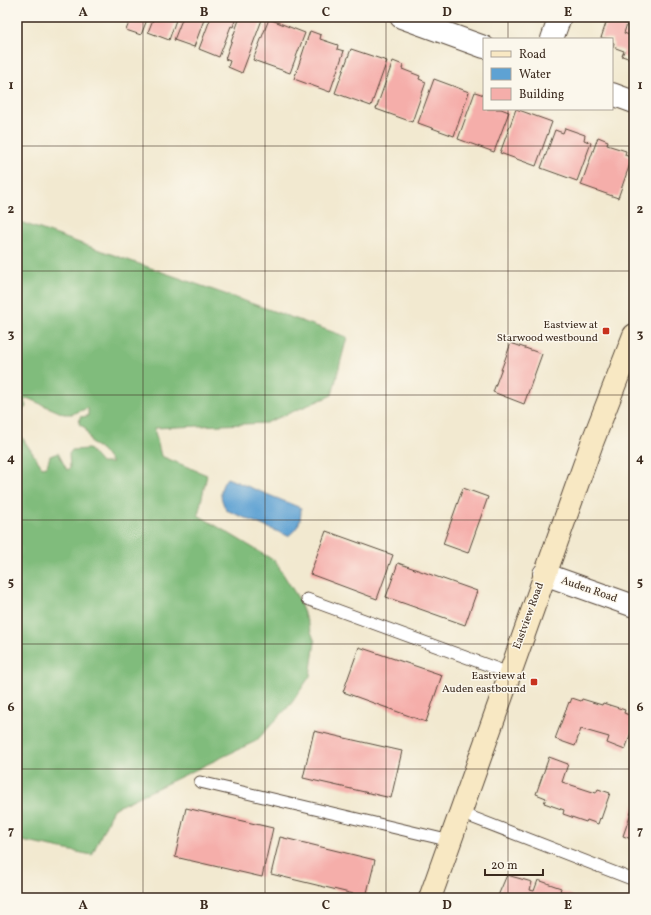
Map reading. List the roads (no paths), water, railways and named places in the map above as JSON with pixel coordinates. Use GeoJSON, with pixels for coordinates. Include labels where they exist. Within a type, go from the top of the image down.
{"type":"FeatureCollection","features":[{"type":"Feature","properties":{"kind":"main road","name":"Eastview Road"},"geometry":{"type":"LineString","coordinates":[[430,898],[544,574],[592,443],[632,349]]}},
{"type":"Feature","properties":{"kind":"street"},"geometry":{"type":"LineString","coordinates":[[401,17],[483,47]]}},
{"type":"Feature","properties":{"kind":"street"},"geometry":{"type":"LineString","coordinates":[[552,38],[560,17]]}},
{"type":"Feature","properties":{"kind":"street"},"geometry":{"type":"LineString","coordinates":[[613,94],[634,102]]}},
{"type":"Feature","properties":{"kind":"street","name":"Auden Road"},"geometry":{"type":"LineString","coordinates":[[544,574],[634,606]]}},
{"type":"Feature","properties":{"kind":"lane"},"geometry":{"type":"LineString","coordinates":[[307,599],[509,673]]}},
{"type":"Feature","properties":{"kind":"lane"},"geometry":{"type":"LineString","coordinates":[[200,782],[451,841]]}},
{"type":"Feature","properties":{"kind":"lane"},"geometry":{"type":"LineString","coordinates":[[461,813],[634,880]]}},
{"type":"Feature","properties":{"kind":"water"},"geometry":{"type":"Polygon","coordinates":[[[227,478],[301,508],[301,517],[297,527],[288,536],[226,510],[222,501],[221,490],[227,478]]]}},
{"type":"Feature","properties":{"kind":"place","name":"Eastview at Starwood westbound"},"geometry":{"type":"Point","coordinates":[606,331]}},
{"type":"Feature","properties":{"kind":"place","name":"Eastview at Auden eastbound"},"geometry":{"type":"Point","coordinates":[534,682]}}]}
